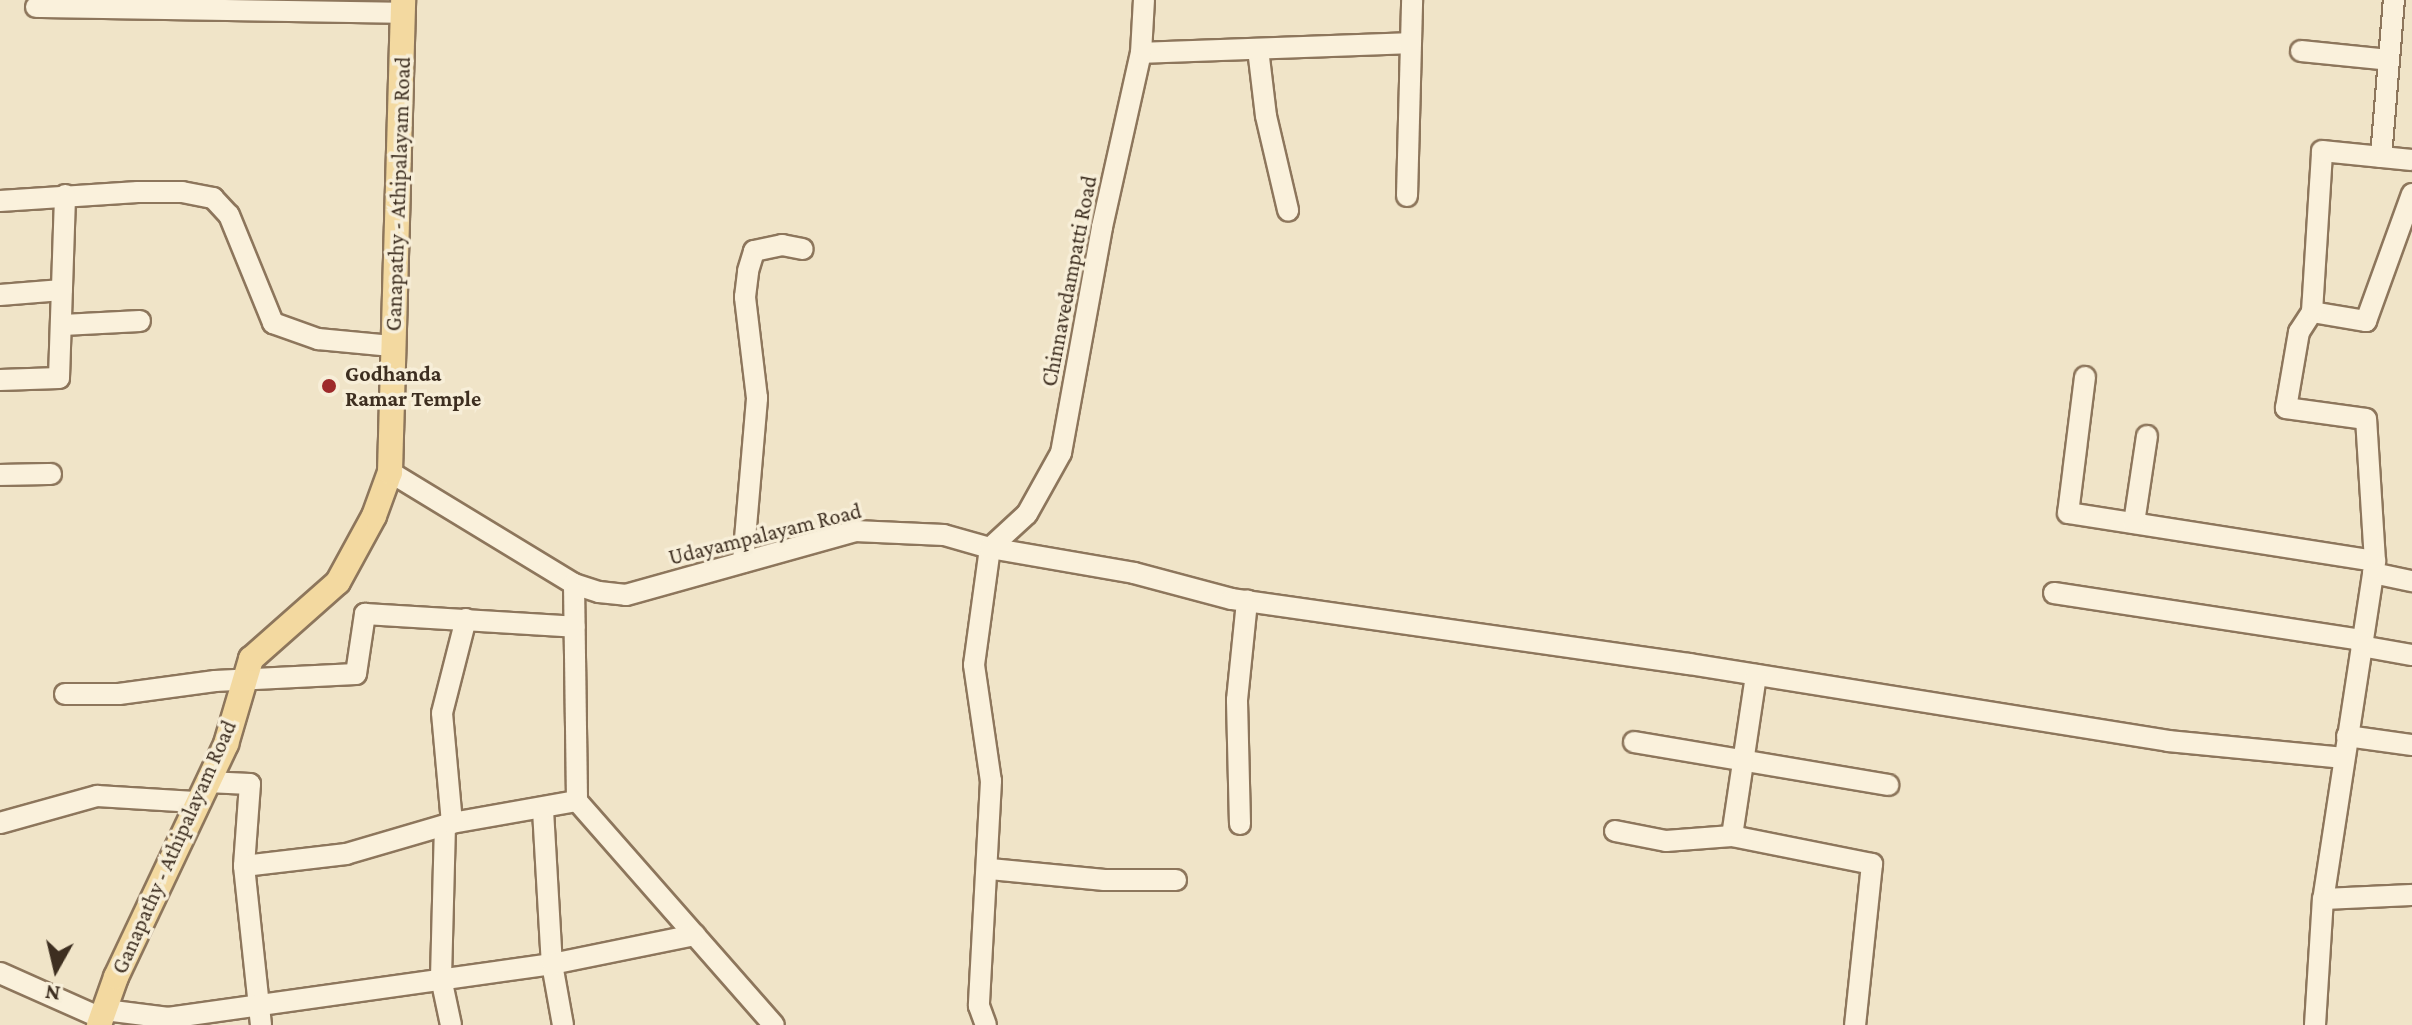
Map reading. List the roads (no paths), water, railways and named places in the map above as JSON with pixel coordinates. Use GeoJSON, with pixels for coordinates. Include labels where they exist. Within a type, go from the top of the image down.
{"type":"FeatureCollection","features":[{"type":"Feature","properties":{"kind":"main road","name":"Ganapathy - Athipalayam Road"},"geometry":{"type":"LineString","coordinates":[[102,1018],[201,792],[226,744],[244,680],[260,649],[338,582],[374,516],[390,472],[392,346],[402,183],[403,6]]}},
{"type":"Feature","properties":{"kind":"street","name":"Chinnavedampatti Road"},"geometry":{"type":"LineString","coordinates":[[990,548],[1027,514],[1061,453],[1102,227],[1141,53],[1144,0]]}},
{"type":"Feature","properties":{"kind":"street"},"geometry":{"type":"LineString","coordinates":[[1407,196],[1412,0]]}},
{"type":"Feature","properties":{"kind":"street"},"geometry":{"type":"LineString","coordinates":[[2381,157],[2394,0]]}},
{"type":"Feature","properties":{"kind":"street"},"geometry":{"type":"LineString","coordinates":[[36,7],[403,6]]}},
{"type":"Feature","properties":{"kind":"street"},"geometry":{"type":"LineString","coordinates":[[1141,53],[1411,43]]}},
{"type":"Feature","properties":{"kind":"street"},"geometry":{"type":"LineString","coordinates":[[1258,49],[1266,116],[1288,210]]}},
{"type":"Feature","properties":{"kind":"street"},"geometry":{"type":"LineString","coordinates":[[2301,51],[2389,60]]}},
{"type":"Feature","properties":{"kind":"street"},"geometry":{"type":"LineString","coordinates":[[2315,1025],[2323,899],[2374,567],[2366,419],[2286,408],[2299,332],[2312,312],[2322,151],[2412,160]]}},
{"type":"Feature","properties":{"kind":"street"},"geometry":{"type":"LineString","coordinates":[[0,201],[65,195],[182,192],[213,198],[229,215],[273,323],[318,339],[392,346]]}},
{"type":"Feature","properties":{"kind":"street"},"geometry":{"type":"LineString","coordinates":[[2312,312],[2366,321],[2412,194]]}},
{"type":"Feature","properties":{"kind":"street"},"geometry":{"type":"LineString","coordinates":[[0,380],[59,378],[65,195]]}},
{"type":"Feature","properties":{"kind":"street"},"geometry":{"type":"LineString","coordinates":[[743,562],[757,398],[745,297],[748,271],[754,251],[782,245],[803,249]]}},
{"type":"Feature","properties":{"kind":"street"},"geometry":{"type":"LineString","coordinates":[[0,295],[62,290]]}},
{"type":"Feature","properties":{"kind":"street"},"geometry":{"type":"LineString","coordinates":[[63,325],[140,321]]}},
{"type":"Feature","properties":{"kind":"street"},"geometry":{"type":"LineString","coordinates":[[2085,377],[2068,513],[2374,567],[2412,581]]}},
{"type":"Feature","properties":{"kind":"street"},"geometry":{"type":"LineString","coordinates":[[2134,523],[2147,436]]}},
{"type":"Feature","properties":{"kind":"street","name":"Udayampalayam Road"},"geometry":{"type":"LineString","coordinates":[[390,472],[574,584],[626,595],[855,531],[944,535],[990,548],[1060,558],[1247,601],[1756,675],[2168,741],[2344,758]]}},
{"type":"Feature","properties":{"kind":"street"},"geometry":{"type":"LineString","coordinates":[[0,475],[51,474]]}},
{"type":"Feature","properties":{"kind":"street"},"geometry":{"type":"LineString","coordinates":[[986,1025],[979,1006],[990,869],[991,781],[974,665],[990,548]]}},
{"type":"Feature","properties":{"kind":"street"},"geometry":{"type":"LineString","coordinates":[[574,584],[577,801],[774,1025]]}},
{"type":"Feature","properties":{"kind":"street"},"geometry":{"type":"LineString","coordinates":[[2054,593],[2362,643],[2412,655]]}},
{"type":"Feature","properties":{"kind":"street"},"geometry":{"type":"LineString","coordinates":[[1240,824],[1237,700],[1247,601]]}},
{"type":"Feature","properties":{"kind":"street"},"geometry":{"type":"LineString","coordinates":[[65,694],[119,694],[244,680],[356,674],[365,614],[575,627]]}},
{"type":"Feature","properties":{"kind":"street"},"geometry":{"type":"LineString","coordinates":[[451,1025],[441,978],[448,824],[442,713],[466,619]]}},
{"type":"Feature","properties":{"kind":"street"},"geometry":{"type":"LineString","coordinates":[[1732,836],[1756,675]]}},
{"type":"Feature","properties":{"kind":"street"},"geometry":{"type":"LineString","coordinates":[[2347,736],[2412,745]]}},
{"type":"Feature","properties":{"kind":"street"},"geometry":{"type":"LineString","coordinates":[[1634,742],[1888,785]]}},
{"type":"Feature","properties":{"kind":"street"},"geometry":{"type":"LineString","coordinates":[[0,823],[97,796],[201,792],[250,784],[244,866],[259,1015]]}},
{"type":"Feature","properties":{"kind":"street"},"geometry":{"type":"LineString","coordinates":[[244,866],[346,854],[448,824],[543,810],[577,801]]}},
{"type":"Feature","properties":{"kind":"street"},"geometry":{"type":"LineString","coordinates":[[543,810],[552,964],[563,1025]]}},
{"type":"Feature","properties":{"kind":"street"},"geometry":{"type":"LineString","coordinates":[[1615,831],[1666,841],[1732,836],[1872,864],[1855,1025]]}},
{"type":"Feature","properties":{"kind":"street"},"geometry":{"type":"LineString","coordinates":[[990,869],[1104,880],[1176,880]]}},
{"type":"Feature","properties":{"kind":"street"},"geometry":{"type":"LineString","coordinates":[[2323,899],[2412,895]]}},
{"type":"Feature","properties":{"kind":"street"},"geometry":{"type":"LineString","coordinates":[[0,973],[102,1018],[259,1015],[441,978],[552,964],[695,935]]}},
{"type":"Feature","properties":{"kind":"place","name":"Godhanda Ramar Temple"},"geometry":{"type":"Point","coordinates":[329,386]}}]}
